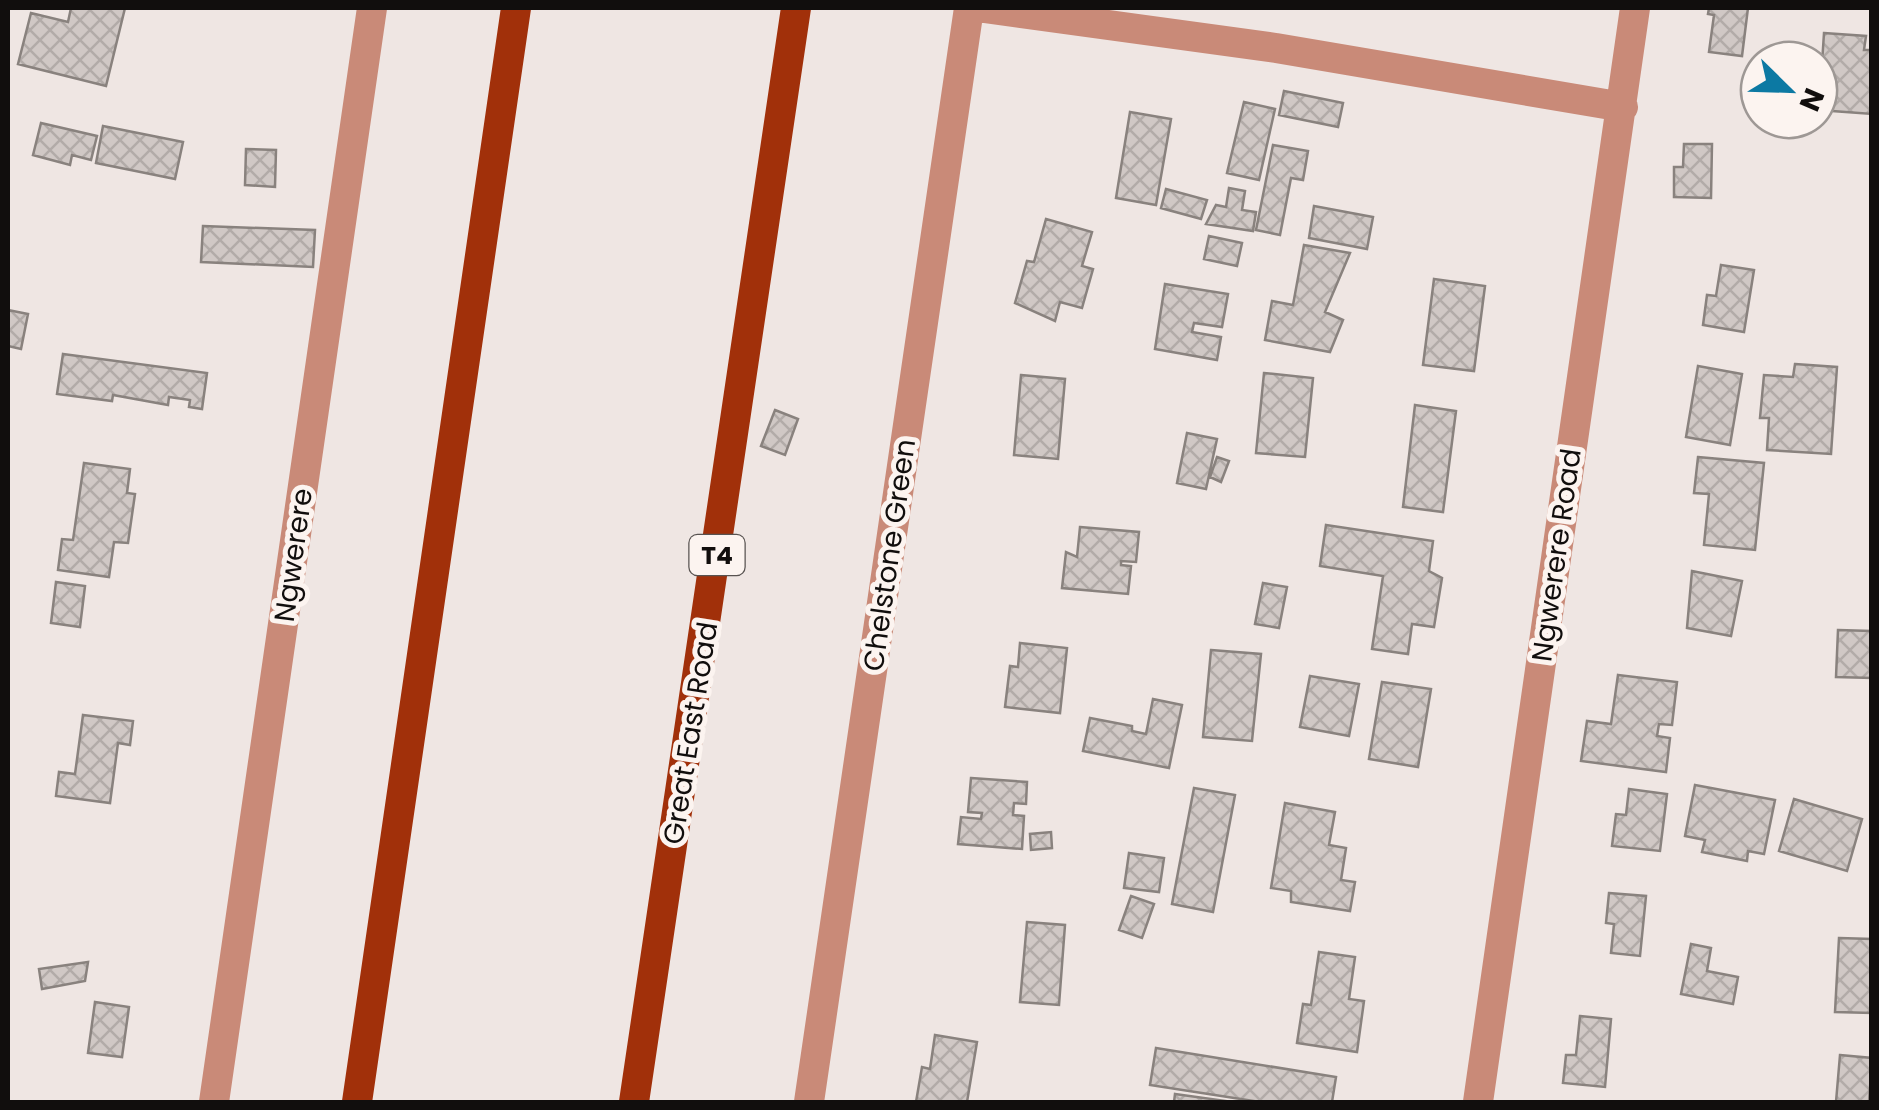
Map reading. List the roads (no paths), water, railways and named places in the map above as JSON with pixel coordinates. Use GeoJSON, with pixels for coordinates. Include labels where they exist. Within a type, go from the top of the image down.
{"type":"FeatureCollection","features":[{"type":"Feature","properties":{"kind":"main road"},"geometry":{"type":"LineString","coordinates":[[357,1102],[516,8]]}},
{"type":"Feature","properties":{"kind":"main road","name":"Great East Road"},"geometry":{"type":"LineString","coordinates":[[634,1102],[796,8]]}},
{"type":"Feature","properties":{"kind":"street","name":"Ngwerere"},"geometry":{"type":"LineString","coordinates":[[214,1102],[372,8]]}},
{"type":"Feature","properties":{"kind":"street","name":"Chelstone Green"},"geometry":{"type":"LineString","coordinates":[[809,1102],[969,8]]}},
{"type":"Feature","properties":{"kind":"street"},"geometry":{"type":"LineString","coordinates":[[984,8],[1276,48],[1622,106]]}},
{"type":"Feature","properties":{"kind":"street","name":"Ngwerere Road"},"geometry":{"type":"LineString","coordinates":[[1478,1102],[1636,8]]}}]}
